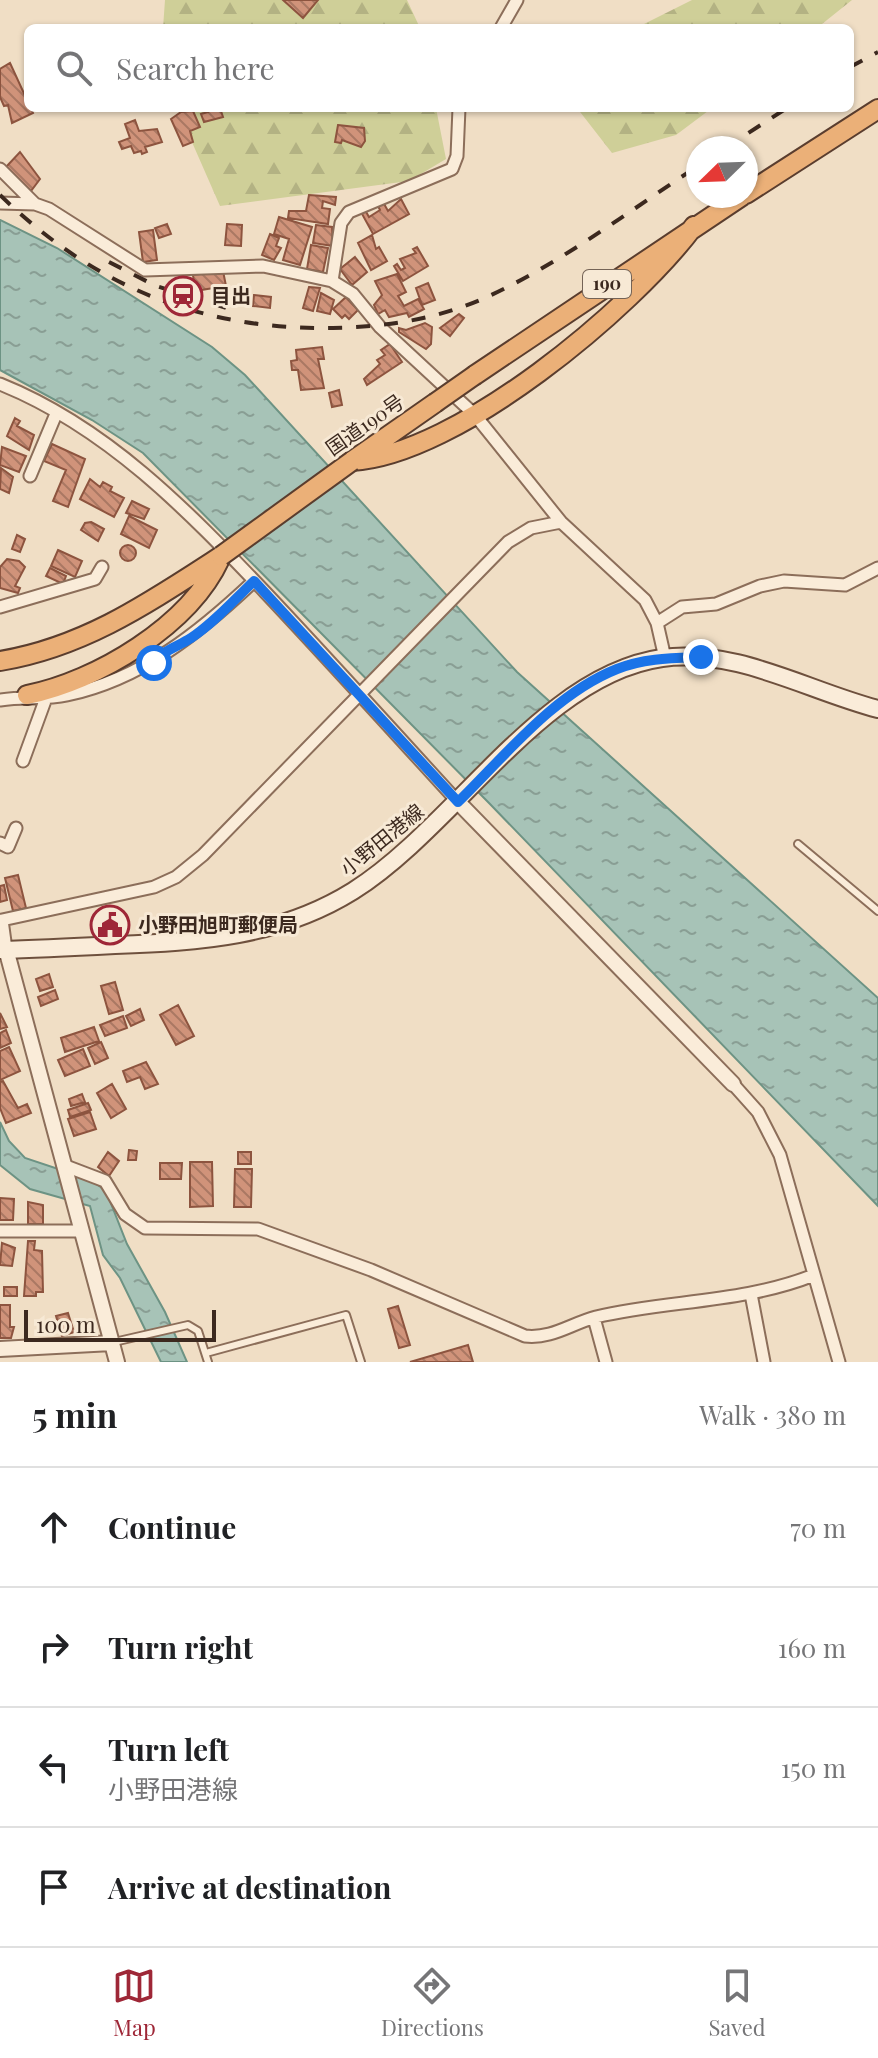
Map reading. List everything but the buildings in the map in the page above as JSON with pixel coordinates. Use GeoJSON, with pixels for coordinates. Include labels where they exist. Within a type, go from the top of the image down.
{"type":"FeatureCollection","features":[{"type":"Feature","properties":{"kind":"highway","name":"国道190号"},"geometry":{"type":"LineString","coordinates":[[758,186],[878,109]]}},
{"type":"Feature","properties":{"kind":"highway","name":"国道190号"},"geometry":{"type":"LineString","coordinates":[[0,661],[46,651],[105,629],[221,556],[475,375],[723,208]]}},
{"type":"Feature","properties":{"kind":"highway"},"geometry":{"type":"LineString","coordinates":[[352,461],[375,460],[429,440],[475,415],[602,323],[670,258],[694,226]]}},
{"type":"Feature","properties":{"kind":"highway"},"geometry":{"type":"LineString","coordinates":[[27,695],[90,676],[131,652],[198,591],[213,573],[221,556]]}},
{"type":"Feature","properties":{"kind":"main road","name":"小野田港線"},"geometry":{"type":"LineString","coordinates":[[3,950],[206,942],[272,928],[355,890],[392,864],[562,702],[619,668],[665,658],[701,657],[747,666],[878,709]]}},
{"type":"Feature","properties":{"kind":"street"},"geometry":{"type":"LineString","coordinates":[[503,24],[517,0]]}},
{"type":"Feature","properties":{"kind":"street"},"geometry":{"type":"LineString","coordinates":[[332,281],[338,236],[349,212],[452,169],[457,156],[459,112]]}},
{"type":"Feature","properties":{"kind":"street"},"geometry":{"type":"LineString","coordinates":[[0,169],[35,204]]}},
{"type":"Feature","properties":{"kind":"street"},"geometry":{"type":"LineString","coordinates":[[0,203],[35,204],[49,209],[145,270],[263,266],[332,281],[353,294],[380,327],[475,415],[561,522],[645,600],[657,623],[665,658]]}},
{"type":"Feature","properties":{"kind":"street"},"geometry":{"type":"LineString","coordinates":[[0,384],[98,438],[157,482],[364,689],[462,798],[758,1112],[780,1155],[839,1362]]}},
{"type":"Feature","properties":{"kind":"street"},"geometry":{"type":"LineString","coordinates":[[30,476],[56,414]]}},
{"type":"Feature","properties":{"kind":"street"},"geometry":{"type":"LineString","coordinates":[[117,1362],[3,950],[1,920],[124,896],[176,877],[203,855],[508,542],[531,528],[561,522]]}},
{"type":"Feature","properties":{"kind":"street"},"geometry":{"type":"LineString","coordinates":[[0,607],[95,579],[102,567]]}},
{"type":"Feature","properties":{"kind":"street"},"geometry":{"type":"LineString","coordinates":[[657,623],[682,607],[716,604],[760,586],[784,581],[845,585],[878,568]]}},
{"type":"Feature","properties":{"kind":"street"},"geometry":{"type":"LineString","coordinates":[[0,700],[27,695],[46,698],[103,685],[154,663],[172,646],[189,639],[209,624],[254,581]]}},
{"type":"Feature","properties":{"kind":"street"},"geometry":{"type":"LineString","coordinates":[[23,761],[46,698]]}},
{"type":"Feature","properties":{"kind":"street"},"geometry":{"type":"LineString","coordinates":[[0,843],[8,847],[16,828]]}},
{"type":"Feature","properties":{"kind":"street"},"geometry":{"type":"LineString","coordinates":[[64,1168],[105,1181],[125,1214],[145,1228],[258,1229],[371,1270],[525,1336],[542,1338],[594,1318],[751,1294],[814,1275]]}},
{"type":"Feature","properties":{"kind":"street"},"geometry":{"type":"LineString","coordinates":[[0,1231],[80,1231]]}},
{"type":"Feature","properties":{"kind":"street"},"geometry":{"type":"LineString","coordinates":[[751,1294],[764,1362]]}},
{"type":"Feature","properties":{"kind":"street"},"geometry":{"type":"LineString","coordinates":[[594,1318],[606,1362]]}},
{"type":"Feature","properties":{"kind":"street"},"geometry":{"type":"LineString","coordinates":[[0,1349],[112,1343]]}},
{"type":"Feature","properties":{"kind":"lane"},"geometry":{"type":"LineString","coordinates":[[798,844],[878,911]]}},
{"type":"Feature","properties":{"kind":"lane"},"geometry":{"type":"LineString","coordinates":[[206,1353],[346,1315],[361,1362]]}},
{"type":"Feature","properties":{"kind":"lane"},"geometry":{"type":"LineString","coordinates":[[112,1343],[188,1325],[198,1331],[208,1362]]}},
{"type":"Feature","properties":{"kind":"green space"},"geometry":{"type":"Polygon","coordinates":[[[165,0],[407,0],[418,24],[163,24],[165,0]]]}},
{"type":"Feature","properties":{"kind":"green space"},"geometry":{"type":"Polygon","coordinates":[[[692,0],[852,0],[822,24],[644,24],[692,0]]]}},
{"type":"Feature","properties":{"kind":"green space"},"geometry":{"type":"Polygon","coordinates":[[[179,112],[437,112],[446,159],[409,181],[220,206],[179,112]]]}},
{"type":"Feature","properties":{"kind":"green space"},"geometry":{"type":"Polygon","coordinates":[[[580,112],[707,112],[676,135],[612,153],[580,112]]]}},
{"type":"Feature","properties":{"kind":"water"},"geometry":{"type":"Polygon","coordinates":[[[0,220],[57,248],[212,347],[245,375],[517,672],[878,998],[878,1206],[489,803],[143,453],[92,420],[0,370],[0,220]]]}},
{"type":"Feature","properties":{"kind":"water"},"geometry":{"type":"Polygon","coordinates":[[[0,1122],[9,1141],[25,1158],[91,1180],[106,1191],[127,1244],[165,1312],[187,1362],[161,1362],[120,1278],[103,1255],[90,1206],[30,1189],[0,1165],[0,1122]]]}},
{"type":"Feature","properties":{"kind":"railway"},"geometry":{"type":"LineString","coordinates":[[854,65],[878,52]]}},
{"type":"Feature","properties":{"kind":"railway"},"geometry":{"type":"LineString","coordinates":[[744,136],[781,112]]}},
{"type":"Feature","properties":{"kind":"railway"},"geometry":{"type":"LineString","coordinates":[[0,195],[74,255],[112,278],[153,297],[239,321],[285,327],[333,328],[392,324],[431,316],[487,297],[568,252],[686,174]]}},
{"type":"Feature","properties":{"kind":"railway"},"geometry":{"type":"LineString","coordinates":[[109,262],[156,286],[239,312]]}},
{"type":"Feature","properties":{"kind":"place","name":"目出"},"geometry":{"type":"Point","coordinates":[183,296]}},
{"type":"Feature","properties":{"kind":"place","name":"小野田旭町郵便局"},"geometry":{"type":"Point","coordinates":[110,925]}},
{"type":"Feature","properties":{"kind":"route"},"geometry":{"type":"LineString","coordinates":[[154,663],[172,646],[189,639],[209,624],[254,581],[458,802],[562,702],[604,675],[636,663],[701,657]]}}]}
